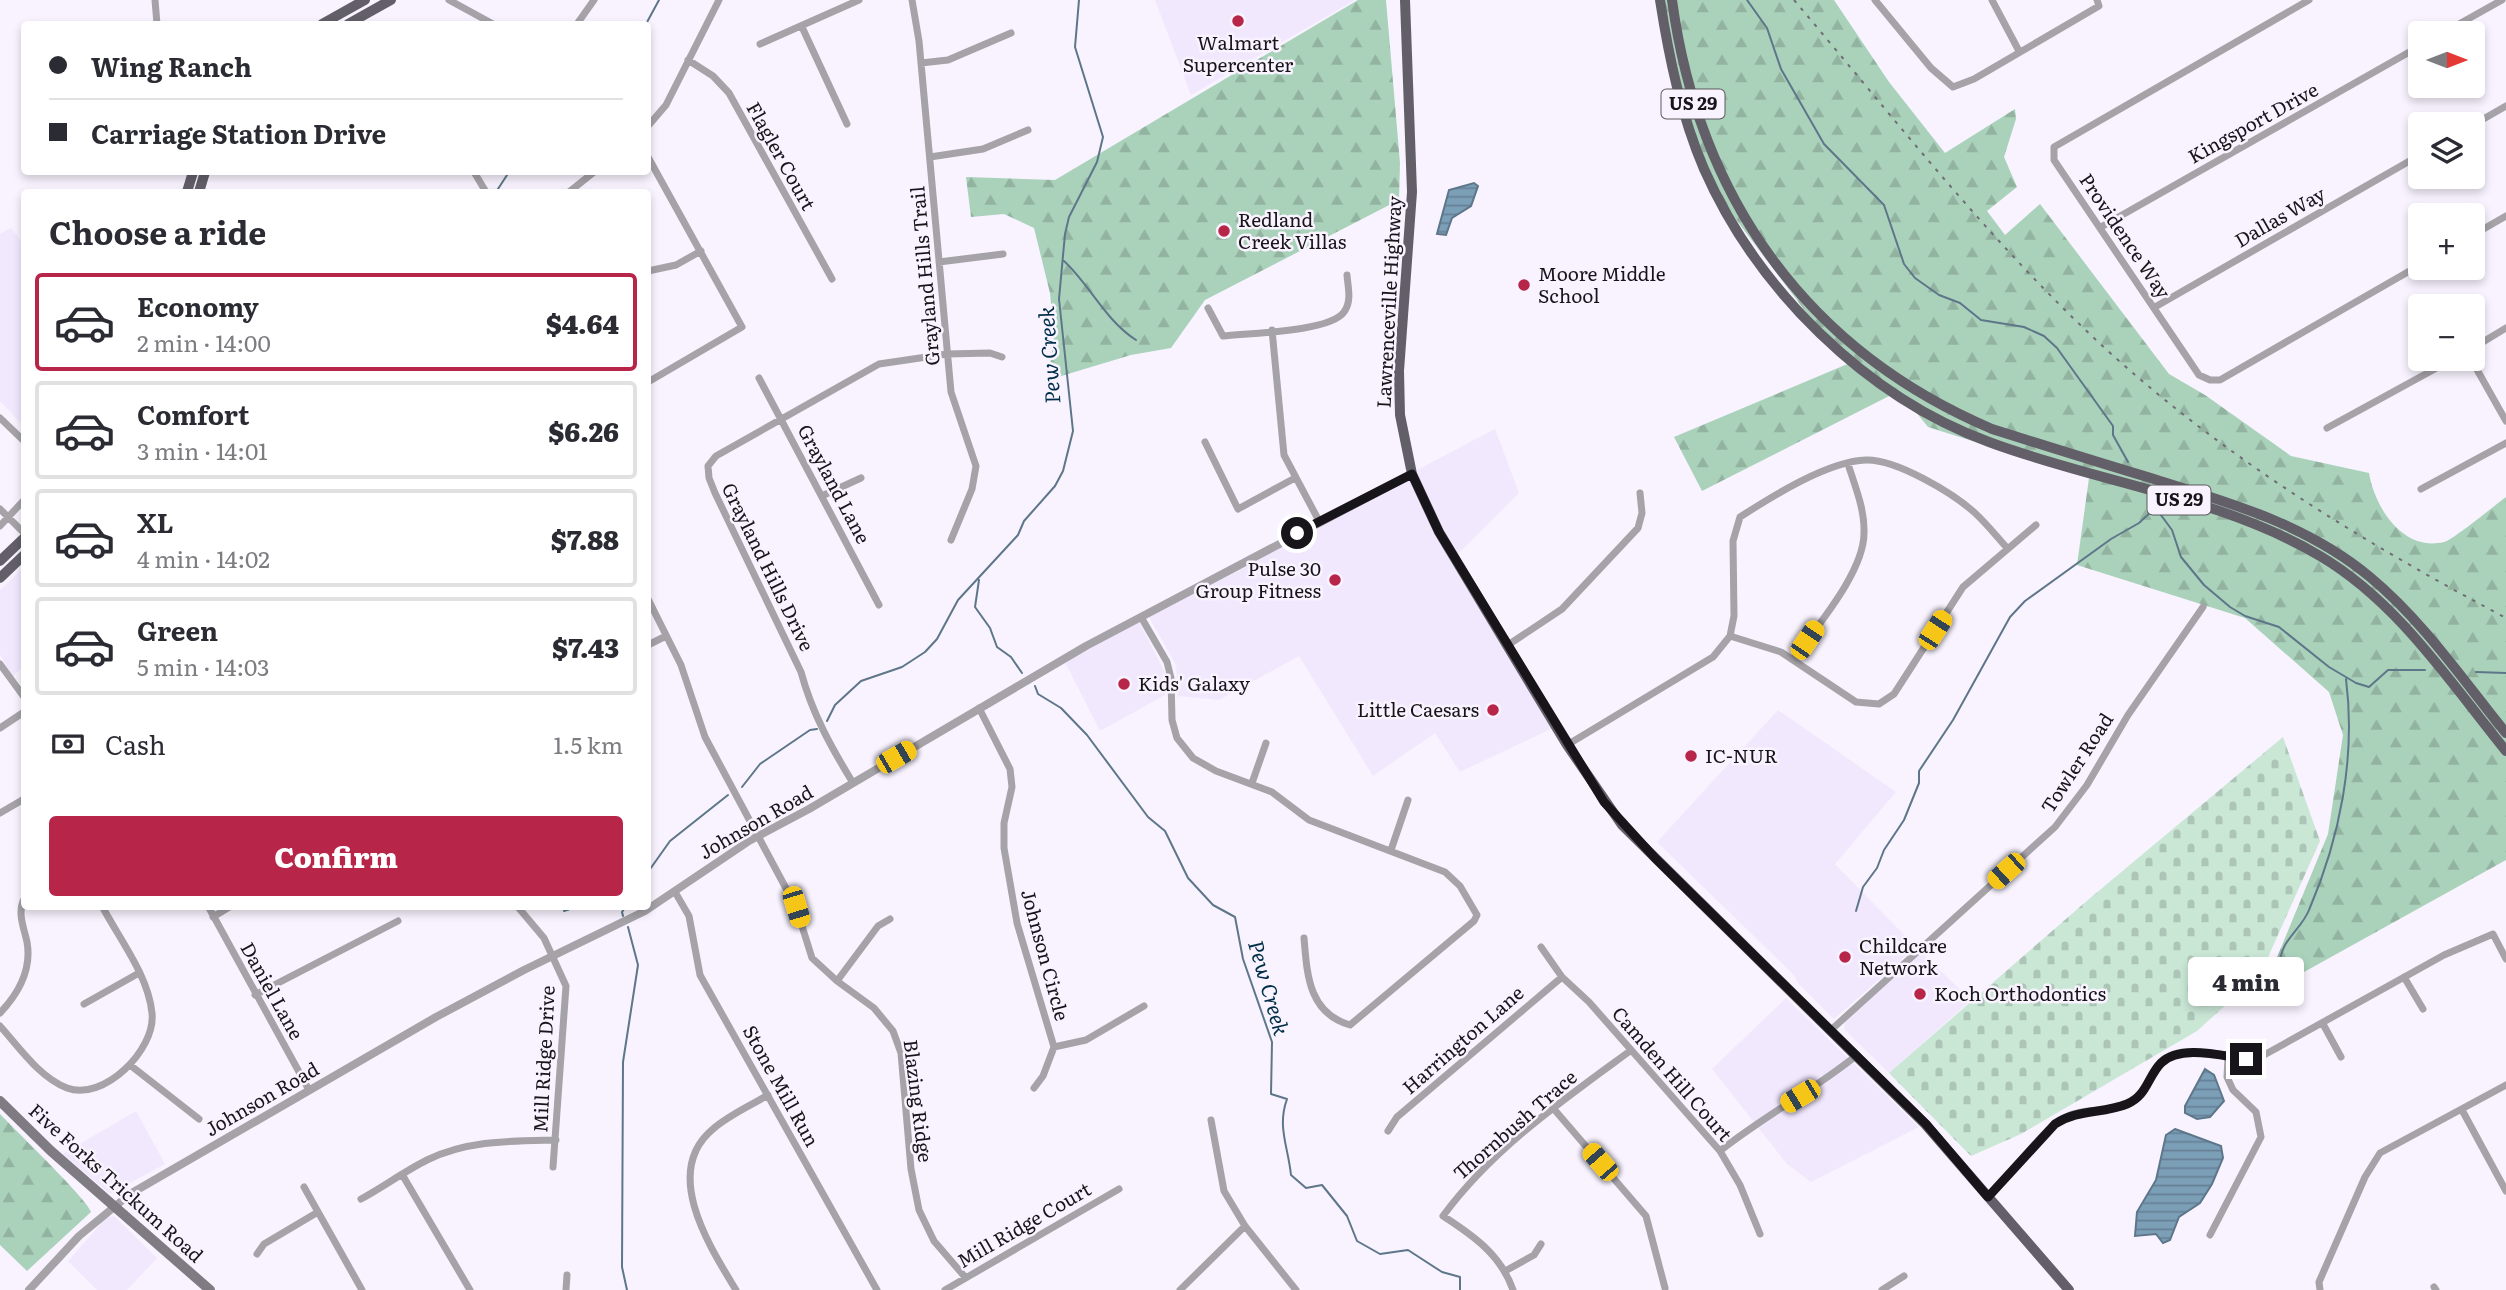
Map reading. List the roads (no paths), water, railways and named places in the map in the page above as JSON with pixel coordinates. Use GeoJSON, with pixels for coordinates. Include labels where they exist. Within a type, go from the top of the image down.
{"type":"FeatureCollection","features":[{"type":"Feature","properties":{"kind":"main road"},"geometry":{"type":"LineString","coordinates":[[327,21],[365,0]]}},
{"type":"Feature","properties":{"kind":"main road"},"geometry":{"type":"LineString","coordinates":[[353,21],[391,0]]}},
{"type":"Feature","properties":{"kind":"main road","name":"Lawrenceville Highway"},"geometry":{"type":"LineString","coordinates":[[1405,0],[1412,192],[1398,395],[1402,434],[1412,474],[1439,532],[1567,745],[1622,825],[1926,1124],[2069,1290]]}},
{"type":"Feature","properties":{"kind":"main road","name":"US 29"},"geometry":{"type":"LineString","coordinates":[[1660,0],[1677,89],[1704,169],[1724,207],[1766,271],[1828,341],[1881,384],[1987,442],[2241,519],[2320,556],[2389,610],[2506,751]]}},
{"type":"Feature","properties":{"kind":"main road","name":"US 29"},"geometry":{"type":"LineString","coordinates":[[1672,0],[1692,101],[1715,163],[1746,222],[1791,284],[1838,334],[1887,373],[1959,415],[1992,429],[2286,523],[2327,547],[2370,577],[2407,612],[2506,733]]}},
{"type":"Feature","properties":{"kind":"main road"},"geometry":{"type":"LineString","coordinates":[[1704,169],[1715,163]]}},
{"type":"Feature","properties":{"kind":"main road"},"geometry":{"type":"LineString","coordinates":[[0,561],[21,541]]}},
{"type":"Feature","properties":{"kind":"main road"},"geometry":{"type":"LineString","coordinates":[[0,578],[21,558]]}},
{"type":"Feature","properties":{"kind":"main road","name":"Five Forks Trickum Road"},"geometry":{"type":"LineString","coordinates":[[0,1101],[210,1290]]}},
{"type":"Feature","properties":{"kind":"street"},"geometry":{"type":"LineString","coordinates":[[155,0],[157,21]]}},
{"type":"Feature","properties":{"kind":"street"},"geometry":{"type":"LineString","coordinates":[[449,0],[488,21]]}},
{"type":"Feature","properties":{"kind":"street"},"geometry":{"type":"LineString","coordinates":[[580,21],[594,0]]}},
{"type":"Feature","properties":{"kind":"street"},"geometry":{"type":"LineString","coordinates":[[651,122],[666,104],[719,0]]}},
{"type":"Feature","properties":{"kind":"street"},"geometry":{"type":"LineString","coordinates":[[760,44],[859,0]]}},
{"type":"Feature","properties":{"kind":"street","name":"Grayland Hills Trail"},"geometry":{"type":"LineString","coordinates":[[912,0],[921,63],[947,354],[955,408],[971,441],[976,466],[972,489],[951,540]]}},
{"type":"Feature","properties":{"kind":"street"},"geometry":{"type":"LineString","coordinates":[[1875,0],[1931,68],[1953,87],[1974,79],[2099,6],[2097,0]]}},
{"type":"Feature","properties":{"kind":"street"},"geometry":{"type":"LineString","coordinates":[[1992,0],[2019,51]]}},
{"type":"Feature","properties":{"kind":"street","name":"Providence Way"},"geometry":{"type":"LineString","coordinates":[[2309,0],[2054,147],[2054,160],[2199,375],[2210,380],[2220,380],[2408,272]]}},
{"type":"Feature","properties":{"kind":"street"},"geometry":{"type":"LineString","coordinates":[[2464,21],[2502,0]]}},
{"type":"Feature","properties":{"kind":"street"},"geometry":{"type":"LineString","coordinates":[[802,27],[847,124]]}},
{"type":"Feature","properties":{"kind":"street"},"geometry":{"type":"LineString","coordinates":[[921,63],[948,60],[1011,33]]}},
{"type":"Feature","properties":{"kind":"street","name":"Kingsport Drive"},"geometry":{"type":"LineString","coordinates":[[2101,227],[2408,53]]}},
{"type":"Feature","properties":{"kind":"street","name":"Flagler Court"},"geometry":{"type":"LineString","coordinates":[[688,60],[713,76],[729,93],[832,279]]}},
{"type":"Feature","properties":{"kind":"street"},"geometry":{"type":"LineString","coordinates":[[2485,118],[2506,106]]}},
{"type":"Feature","properties":{"kind":"street"},"geometry":{"type":"LineString","coordinates":[[930,157],[983,149],[1028,130]]}},
{"type":"Feature","properties":{"kind":"street"},"geometry":{"type":"LineString","coordinates":[[651,162],[742,327],[651,380]]}},
{"type":"Feature","properties":{"kind":"street","name":"Dallas Way"},"geometry":{"type":"LineString","coordinates":[[2155,307],[2408,162]]}},
{"type":"Feature","properties":{"kind":"street"},"geometry":{"type":"LineString","coordinates":[[573,189],[590,175]]}},
{"type":"Feature","properties":{"kind":"street"},"geometry":{"type":"LineString","coordinates":[[2485,228],[2506,216]]}},
{"type":"Feature","properties":{"kind":"street"},"geometry":{"type":"LineString","coordinates":[[651,270],[676,265],[701,251]]}},
{"type":"Feature","properties":{"kind":"street"},"geometry":{"type":"LineString","coordinates":[[939,262],[1003,254]]}},
{"type":"Feature","properties":{"kind":"street"},"geometry":{"type":"LineString","coordinates":[[1208,308],[1223,336],[1327,324],[1338,318],[1350,299],[1347,275]]}},
{"type":"Feature","properties":{"kind":"street"},"geometry":{"type":"LineString","coordinates":[[2485,341],[2506,328]]}},
{"type":"Feature","properties":{"kind":"street"},"geometry":{"type":"LineString","coordinates":[[1272,330],[1284,455],[1319,521]]}},
{"type":"Feature","properties":{"kind":"street","name":"Grayland Hills Drive"},"geometry":{"type":"LineString","coordinates":[[853,783],[826,738],[808,699],[801,672],[709,478],[708,466],[716,456],[879,364],[947,354],[990,353],[1002,358]]}},
{"type":"Feature","properties":{"kind":"street"},"geometry":{"type":"LineString","coordinates":[[2327,428],[2431,371]]}},
{"type":"Feature","properties":{"kind":"street"},"geometry":{"type":"LineString","coordinates":[[2478,371],[2506,421]]}},
{"type":"Feature","properties":{"kind":"street","name":"Grayland Lane"},"geometry":{"type":"LineString","coordinates":[[759,378],[824,495],[879,605]]}},
{"type":"Feature","properties":{"kind":"street"},"geometry":{"type":"LineString","coordinates":[[2,423],[21,439]]}},
{"type":"Feature","properties":{"kind":"street"},"geometry":{"type":"LineString","coordinates":[[1205,442],[1238,509],[1294,478]]}},
{"type":"Feature","properties":{"kind":"street"},"geometry":{"type":"LineString","coordinates":[[2420,489],[2506,443]]}},
{"type":"Feature","properties":{"kind":"street"},"geometry":{"type":"LineString","coordinates":[[1567,745],[1713,657],[1730,636],[1734,616],[1733,541],[1740,517],[1779,491],[1812,476],[1863,460],[1884,461],[1912,474],[1976,513],[2008,549]]}},
{"type":"Feature","properties":{"kind":"street"},"geometry":{"type":"LineString","coordinates":[[1793,660],[1860,561],[1863,520],[1848,464]]}},
{"type":"Feature","properties":{"kind":"street","name":"Johnson Road"},"geometry":{"type":"LineString","coordinates":[[651,907],[759,835],[979,708],[1141,617],[1412,474]]}},
{"type":"Feature","properties":{"kind":"street"},"geometry":{"type":"LineString","coordinates":[[824,495],[861,478]]}},
{"type":"Feature","properties":{"kind":"street"},"geometry":{"type":"LineString","coordinates":[[1508,645],[1562,609],[1638,528],[1642,513],[1640,493]]}},
{"type":"Feature","properties":{"kind":"street"},"geometry":{"type":"LineString","coordinates":[[0,526],[21,503]]}},
{"type":"Feature","properties":{"kind":"street"},"geometry":{"type":"LineString","coordinates":[[0,509],[21,530]]}},
{"type":"Feature","properties":{"kind":"street"},"geometry":{"type":"LineString","coordinates":[[1730,636],[1781,652],[1856,702],[1879,704],[1894,694],[1962,587],[2036,526]]}},
{"type":"Feature","properties":{"kind":"street","name":"Blazing Ridge"},"geometry":{"type":"LineString","coordinates":[[651,605],[681,665],[705,737],[796,907],[813,958],[837,981],[874,1008],[893,1031],[901,1053],[911,1169],[919,1210],[934,1241],[965,1277]]}},
{"type":"Feature","properties":{"kind":"street","name":"Towler Road"},"geometry":{"type":"LineString","coordinates":[[1831,1030],[2055,827],[2087,785],[2128,715],[2203,607]]}},
{"type":"Feature","properties":{"kind":"street"},"geometry":{"type":"LineString","coordinates":[[1141,617],[1167,662],[1171,678],[1172,720],[1177,738],[1193,758],[1216,771],[1272,792],[1309,820],[1445,872],[1460,886],[1477,915],[1474,921],[1350,1025],[1333,1016],[1315,998],[1307,984],[1304,938]]}},
{"type":"Feature","properties":{"kind":"street"},"geometry":{"type":"LineString","coordinates":[[651,644],[666,636]]}},
{"type":"Feature","properties":{"kind":"street"},"geometry":{"type":"LineString","coordinates":[[0,664],[21,693]]}},
{"type":"Feature","properties":{"kind":"street","name":"Johnson Circle"},"geometry":{"type":"LineString","coordinates":[[979,708],[1012,778],[1004,823],[1004,848],[1017,923],[1054,1048],[1043,1076],[1034,1088]]}},
{"type":"Feature","properties":{"kind":"street"},"geometry":{"type":"LineString","coordinates":[[0,728],[21,714]]}},
{"type":"Feature","properties":{"kind":"street"},"geometry":{"type":"LineString","coordinates":[[1252,783],[1266,743]]}},
{"type":"Feature","properties":{"kind":"street"},"geometry":{"type":"LineString","coordinates":[[1391,850],[1408,800]]}},
{"type":"Feature","properties":{"kind":"street"},"geometry":{"type":"LineString","coordinates":[[0,813],[21,801]]}},
{"type":"Feature","properties":{"kind":"street","name":"Stone Mill Run"},"geometry":{"type":"LineString","coordinates":[[675,892],[689,916],[700,975],[877,1290]]}},
{"type":"Feature","properties":{"kind":"street"},"geometry":{"type":"LineString","coordinates":[[0,1013],[23,983],[28,962],[21,910]]}},
{"type":"Feature","properties":{"kind":"street"},"geometry":{"type":"LineString","coordinates":[[0,1026],[43,1073],[70,1089],[88,1090],[130,1065],[140,1054],[152,1022],[149,996],[104,910]]}},
{"type":"Feature","properties":{"kind":"street","name":"Daniel Lane"},"geometry":{"type":"LineString","coordinates":[[210,910],[309,1090]]}},
{"type":"Feature","properties":{"kind":"street"},"geometry":{"type":"LineString","coordinates":[[214,917],[225,910]]}},
{"type":"Feature","properties":{"kind":"street"},"geometry":{"type":"LineString","coordinates":[[521,910],[539,930],[554,956]]}},
{"type":"Feature","properties":{"kind":"street","name":"Johnson Road"},"geometry":{"type":"LineString","coordinates":[[29,1290],[113,1205],[436,1017],[647,910]]}},
{"type":"Feature","properties":{"kind":"street"},"geometry":{"type":"LineString","coordinates":[[837,981],[873,931],[890,919]]}},
{"type":"Feature","properties":{"kind":"street"},"geometry":{"type":"LineString","coordinates":[[255,995],[398,921]]}},
{"type":"Feature","properties":{"kind":"street"},"geometry":{"type":"LineString","coordinates":[[1988,1197],[2055,1124],[2067,1116],[2110,1110],[2132,1102],[2146,1089],[2161,1063],[2174,1055],[2185,1053],[2246,1059],[2264,1055],[2444,955],[2493,934],[2506,958]]}},
{"type":"Feature","properties":{"kind":"street","name":"Camden Hill Court"},"geometry":{"type":"LineString","coordinates":[[1541,947],[1562,976],[1589,1002],[1720,1151],[1740,1185],[1760,1234]]}},
{"type":"Feature","properties":{"kind":"street","name":"Mill Ridge Drive"},"geometry":{"type":"LineString","coordinates":[[553,1167],[566,986],[554,956]]}},
{"type":"Feature","properties":{"kind":"street"},"geometry":{"type":"LineString","coordinates":[[84,1004],[139,973]]}},
{"type":"Feature","properties":{"kind":"street","name":"Harrington Lane"},"geometry":{"type":"LineString","coordinates":[[1388,1131],[1397,1117],[1562,976]]}},
{"type":"Feature","properties":{"kind":"street"},"geometry":{"type":"LineString","coordinates":[[2404,977],[2423,1009]]}},
{"type":"Feature","properties":{"kind":"street"},"geometry":{"type":"LineString","coordinates":[[1054,1048],[1086,1040],[1144,1006]]}},
{"type":"Feature","properties":{"kind":"street"},"geometry":{"type":"LineString","coordinates":[[2323,1024],[2341,1057]]}},
{"type":"Feature","properties":{"kind":"street","name":"Thornbush Trace"},"geometry":{"type":"LineString","coordinates":[[1513,1290],[1507,1270],[1479,1239],[1443,1216],[1467,1183],[1552,1108],[1630,1051]]}},
{"type":"Feature","properties":{"kind":"street"},"geometry":{"type":"LineString","coordinates":[[1720,1151],[1756,1122],[1833,1075],[1857,1055]]}},
{"type":"Feature","properties":{"kind":"street"},"geometry":{"type":"LineString","coordinates":[[2210,1235],[2261,1137],[2256,1112],[2233,1090],[2227,1076],[2228,1057]]}},
{"type":"Feature","properties":{"kind":"street"},"geometry":{"type":"LineString","coordinates":[[130,1065],[200,1119]]}},
{"type":"Feature","properties":{"kind":"street"},"geometry":{"type":"LineString","coordinates":[[2320,1290],[2319,1282],[2350,1212],[2381,1153],[2506,1085]]}},
{"type":"Feature","properties":{"kind":"street"},"geometry":{"type":"LineString","coordinates":[[736,1290],[698,1217],[691,1185],[693,1161],[704,1138],[713,1128],[768,1095]]}},
{"type":"Feature","properties":{"kind":"street"},"geometry":{"type":"LineString","coordinates":[[1552,1108],[1646,1216],[1665,1288]]}},
{"type":"Feature","properties":{"kind":"street"},"geometry":{"type":"LineString","coordinates":[[2462,1110],[2506,1191]]}},
{"type":"Feature","properties":{"kind":"street"},"geometry":{"type":"LineString","coordinates":[[1211,1121],[1224,1191],[1245,1226],[1296,1290]]}},
{"type":"Feature","properties":{"kind":"street"},"geometry":{"type":"LineString","coordinates":[[361,1199],[427,1160],[459,1148],[488,1142],[556,1140]]}},
{"type":"Feature","properties":{"kind":"street"},"geometry":{"type":"LineString","coordinates":[[403,1176],[470,1290]]}},
{"type":"Feature","properties":{"kind":"street"},"geometry":{"type":"LineString","coordinates":[[304,1187],[362,1290]]}},
{"type":"Feature","properties":{"kind":"street","name":"Mill Ridge Court"},"geometry":{"type":"LineString","coordinates":[[945,1290],[1119,1189]]}},
{"type":"Feature","properties":{"kind":"street"},"geometry":{"type":"LineString","coordinates":[[257,1254],[264,1244],[318,1212]]}},
{"type":"Feature","properties":{"kind":"street"},"geometry":{"type":"LineString","coordinates":[[1180,1290],[1245,1226]]}},
{"type":"Feature","properties":{"kind":"street"},"geometry":{"type":"LineString","coordinates":[[1507,1270],[1534,1255],[1541,1244]]}},
{"type":"Feature","properties":{"kind":"street"},"geometry":{"type":"LineString","coordinates":[[566,1290],[567,1275]]}},
{"type":"Feature","properties":{"kind":"street"},"geometry":{"type":"LineString","coordinates":[[1881,1290],[1904,1276]]}},
{"type":"Feature","properties":{"kind":"water"},"geometry":{"type":"Polygon","coordinates":[[[1474,183],[1478,186],[1471,206],[1452,218],[1446,235],[1437,234],[1449,190],[1474,183]]]}},
{"type":"Feature","properties":{"kind":"water"},"geometry":{"type":"Polygon","coordinates":[[[2205,1069],[2214,1075],[2224,1101],[2210,1117],[2197,1119],[2185,1113],[2185,1106],[2205,1069]]]}},
{"type":"Feature","properties":{"kind":"water"},"geometry":{"type":"Polygon","coordinates":[[[2175,1129],[2221,1146],[2223,1158],[2200,1203],[2179,1217],[2170,1240],[2163,1243],[2156,1234],[2135,1236],[2137,1212],[2156,1180],[2166,1135],[2175,1129]]]}},
{"type":"Feature","properties":{"kind":"waterway"},"geometry":{"type":"LineString","coordinates":[[648,21],[659,0]]}},
{"type":"Feature","properties":{"kind":"waterway","name":"Pew Creek"},"geometry":{"type":"LineString","coordinates":[[827,721],[835,705],[861,681],[902,667],[925,652],[937,639],[958,600],[1018,535],[1024,521],[1055,486],[1063,471],[1073,431],[1059,299],[1065,234],[1069,217],[1097,162],[1103,137],[1075,47],[1079,0]]}},
{"type":"Feature","properties":{"kind":"waterway"},"geometry":{"type":"LineString","coordinates":[[1747,0],[1767,28],[1781,69],[1824,144],[1884,205],[1904,264],[1915,278],[1939,295],[1960,303],[1981,320],[2024,327],[2044,336],[2057,348],[2113,426],[2113,435],[2128,462]]}},
{"type":"Feature","properties":{"kind":"waterway"},"geometry":{"type":"LineString","coordinates":[[498,189],[507,175]]}},
{"type":"Feature","properties":{"kind":"waterway"},"geometry":{"type":"LineString","coordinates":[[1064,261],[1115,323],[1136,340]]}},
{"type":"Feature","properties":{"kind":"waterway"},"geometry":{"type":"LineString","coordinates":[[2152,503],[2172,530],[2181,557],[2204,585],[2230,607],[2245,616],[2279,627],[2329,667],[2356,683],[2369,687],[2388,670],[2425,670]]}},
{"type":"Feature","properties":{"kind":"waterway"},"geometry":{"type":"LineString","coordinates":[[1856,911],[1863,887],[1904,820],[1919,783],[1919,771],[1953,720],[2010,617],[2025,601],[2111,539],[2139,523],[2154,509]]}},
{"type":"Feature","properties":{"kind":"waterway","name":"Pew Creek"},"geometry":{"type":"LineString","coordinates":[[979,580],[975,607],[990,628],[997,647],[1011,657],[1022,673]]}},
{"type":"Feature","properties":{"kind":"waterway"},"geometry":{"type":"LineString","coordinates":[[2476,672],[2506,673]]}},
{"type":"Feature","properties":{"kind":"waterway"},"geometry":{"type":"LineString","coordinates":[[2276,982],[2283,949],[2309,910],[2337,826],[2349,738],[2346,679]]}},
{"type":"Feature","properties":{"kind":"waterway","name":"Pew Creek"},"geometry":{"type":"LineString","coordinates":[[1035,686],[1038,694],[1061,708],[1087,735],[1148,817],[1165,831],[1188,878],[1213,905],[1235,917],[1243,959],[1272,1042],[1271,1094],[1287,1099],[1283,1128],[1291,1175],[1306,1188],[1322,1185],[1347,1216],[1357,1241],[1380,1254],[1408,1250],[1442,1272],[1460,1277],[1460,1290]]}},
{"type":"Feature","properties":{"kind":"waterway"},"geometry":{"type":"LineString","coordinates":[[742,787],[760,764],[810,730],[817,729]]}},
{"type":"Feature","properties":{"kind":"waterway"},"geometry":{"type":"LineString","coordinates":[[651,868],[670,841],[728,795]]}},
{"type":"Feature","properties":{"kind":"waterway"},"geometry":{"type":"LineString","coordinates":[[623,910],[623,916]]}},
{"type":"Feature","properties":{"kind":"waterway"},"geometry":{"type":"LineString","coordinates":[[627,1290],[622,1267],[623,1062],[638,965],[628,927]]}},
{"type":"Feature","properties":{"kind":"railway"},"geometry":{"type":"LineString","coordinates":[[1794,0],[1984,225],[2065,310],[2154,391],[2298,497],[2400,560],[2506,618]]}},
{"type":"Feature","properties":{"kind":"place","name":"Walmart Supercenter"},"geometry":{"type":"Point","coordinates":[1238,21]}},
{"type":"Feature","properties":{"kind":"place","name":"Redland Creek Villas"},"geometry":{"type":"Point","coordinates":[1224,231]}},
{"type":"Feature","properties":{"kind":"place","name":"Moore Middle School"},"geometry":{"type":"Point","coordinates":[1524,285]}},
{"type":"Feature","properties":{"kind":"place","name":"Pulse 30 Group Fitness"},"geometry":{"type":"Point","coordinates":[1335,580]}},
{"type":"Feature","properties":{"kind":"place","name":"Kids' Galaxy"},"geometry":{"type":"Point","coordinates":[1124,684]}},
{"type":"Feature","properties":{"kind":"place","name":"Little Caesars"},"geometry":{"type":"Point","coordinates":[1493,710]}},
{"type":"Feature","properties":{"kind":"place","name":"IC-NUR"},"geometry":{"type":"Point","coordinates":[1691,756]}},
{"type":"Feature","properties":{"kind":"place","name":"Childcare Network"},"geometry":{"type":"Point","coordinates":[1845,957]}},
{"type":"Feature","properties":{"kind":"place","name":"Koch Orthodontics"},"geometry":{"type":"Point","coordinates":[1920,994]}}]}
